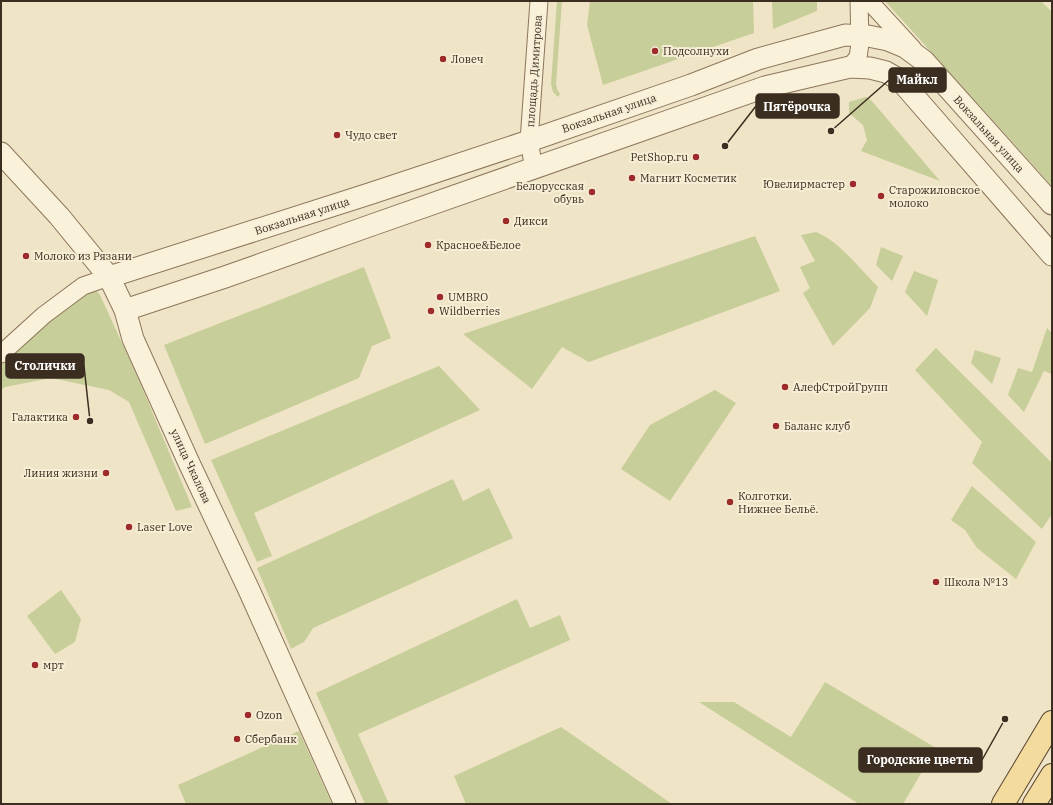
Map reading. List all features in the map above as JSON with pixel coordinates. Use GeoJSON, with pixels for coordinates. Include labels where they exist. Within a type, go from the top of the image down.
{"type":"FeatureCollection","features":[{"type":"Feature","properties":{"kind":"main road"},"geometry":{"type":"LineString","coordinates":[[1003,804],[1052,722]]}},
{"type":"Feature","properties":{"kind":"main road"},"geometry":{"type":"LineString","coordinates":[[1034,804],[1052,775]]}},
{"type":"Feature","properties":{"kind":"street","name":"площадь Димитрова"},"geometry":{"type":"LineString","coordinates":[[534,169],[529,141],[539,1]]}},
{"type":"Feature","properties":{"kind":"street"},"geometry":{"type":"LineString","coordinates":[[850,67],[858,57],[860,44],[859,1]]}},
{"type":"Feature","properties":{"kind":"street"},"geometry":{"type":"LineString","coordinates":[[869,1],[924,61]]}},
{"type":"Feature","properties":{"kind":"street","name":"Вокзальная улица"},"geometry":{"type":"LineString","coordinates":[[109,277],[529,141],[758,59],[845,35],[860,35],[888,40],[905,47],[924,61],[1052,204]]}},
{"type":"Feature","properties":{"kind":"street"},"geometry":{"type":"LineString","coordinates":[[125,310],[225,278],[765,87],[850,67],[870,68],[886,72],[900,80],[1052,255]]}},
{"type":"Feature","properties":{"kind":"street","name":"улица Чкалова"},"geometry":{"type":"LineString","coordinates":[[1,153],[59,216],[95,258],[109,277],[125,310],[133,339],[189,464],[250,590],[344,804]]}},
{"type":"Feature","properties":{"kind":"street"},"geometry":{"type":"LineString","coordinates":[[1,354],[44,315],[83,286],[109,277]]}},
{"type":"Feature","properties":{"kind":"green space"},"geometry":{"type":"Polygon","coordinates":[[[557,1],[562,1],[556,84],[560,94],[558,97],[553,92],[551,84],[557,1]]]}},
{"type":"Feature","properties":{"kind":"green space"},"geometry":{"type":"Polygon","coordinates":[[[590,1],[753,1],[754,33],[603,85],[587,25],[590,1]]]}},
{"type":"Feature","properties":{"kind":"green space"},"geometry":{"type":"Polygon","coordinates":[[[772,1],[817,1],[817,11],[773,29],[772,1]]]}},
{"type":"Feature","properties":{"kind":"green space"},"geometry":{"type":"Polygon","coordinates":[[[885,1],[1041,1],[1052,12],[1052,186],[885,1]]]}},
{"type":"Feature","properties":{"kind":"green space"},"geometry":{"type":"Polygon","coordinates":[[[866,97],[871,100],[940,181],[861,151],[867,140],[863,125],[849,113],[849,102],[866,97]]]}},
{"type":"Feature","properties":{"kind":"green space"},"geometry":{"type":"Polygon","coordinates":[[[816,232],[825,236],[841,249],[878,287],[870,308],[833,346],[803,293],[810,288],[800,267],[815,261],[801,235],[816,232]]]}},
{"type":"Feature","properties":{"kind":"green space"},"geometry":{"type":"Polygon","coordinates":[[[755,236],[780,291],[589,362],[562,347],[532,389],[463,334],[755,236]]]}},
{"type":"Feature","properties":{"kind":"green space"},"geometry":{"type":"Polygon","coordinates":[[[881,247],[903,256],[892,281],[876,265],[881,247]]]}},
{"type":"Feature","properties":{"kind":"green space"},"geometry":{"type":"Polygon","coordinates":[[[364,267],[391,338],[372,346],[359,378],[205,444],[164,345],[364,267]]]}},
{"type":"Feature","properties":{"kind":"green space"},"geometry":{"type":"Polygon","coordinates":[[[914,271],[938,280],[927,316],[905,292],[914,271]]]}},
{"type":"Feature","properties":{"kind":"green space"},"geometry":{"type":"Polygon","coordinates":[[[95,289],[100,295],[138,378],[192,507],[176,511],[129,402],[109,390],[51,378],[5,387],[1,390],[1,358],[73,296],[95,289]]]}},
{"type":"Feature","properties":{"kind":"green space"},"geometry":{"type":"Polygon","coordinates":[[[1047,328],[1052,333],[1052,374],[1044,371],[1024,412],[1008,395],[1018,368],[1032,372],[1047,328]]]}},
{"type":"Feature","properties":{"kind":"green space"},"geometry":{"type":"Polygon","coordinates":[[[936,348],[1052,463],[1052,514],[1042,529],[972,463],[982,442],[915,370],[936,348]]]}},
{"type":"Feature","properties":{"kind":"green space"},"geometry":{"type":"Polygon","coordinates":[[[975,350],[1001,358],[992,384],[971,363],[975,350]]]}},
{"type":"Feature","properties":{"kind":"green space"},"geometry":{"type":"Polygon","coordinates":[[[439,366],[480,410],[254,513],[272,556],[257,562],[211,460],[439,366]]]}},
{"type":"Feature","properties":{"kind":"green space"},"geometry":{"type":"Polygon","coordinates":[[[715,390],[736,403],[670,501],[621,469],[650,425],[715,390]]]}},
{"type":"Feature","properties":{"kind":"green space"},"geometry":{"type":"Polygon","coordinates":[[[453,479],[463,501],[489,488],[513,538],[313,628],[304,642],[291,649],[257,568],[453,479]]]}},
{"type":"Feature","properties":{"kind":"green space"},"geometry":{"type":"Polygon","coordinates":[[[972,486],[1036,542],[1016,579],[977,548],[965,530],[951,520],[972,486]]]}},
{"type":"Feature","properties":{"kind":"green space"},"geometry":{"type":"Polygon","coordinates":[[[61,590],[81,619],[75,642],[55,654],[27,616],[61,590]]]}},
{"type":"Feature","properties":{"kind":"green space"},"geometry":{"type":"Polygon","coordinates":[[[517,599],[530,628],[560,615],[570,640],[358,734],[389,804],[365,804],[316,693],[517,599]]]}},
{"type":"Feature","properties":{"kind":"green space"},"geometry":{"type":"Polygon","coordinates":[[[825,682],[936,748],[903,804],[859,804],[699,702],[734,702],[791,737],[825,682]]]}},
{"type":"Feature","properties":{"kind":"green space"},"geometry":{"type":"Polygon","coordinates":[[[561,727],[672,804],[466,804],[454,776],[561,727]]]}},
{"type":"Feature","properties":{"kind":"green space"},"geometry":{"type":"Polygon","coordinates":[[[299,731],[332,804],[186,804],[178,785],[299,731]]]}},
{"type":"Feature","properties":{"kind":"place","name":"Подсолнухи"},"geometry":{"type":"Point","coordinates":[655,51]}},
{"type":"Feature","properties":{"kind":"place","name":"Ловеч"},"geometry":{"type":"Point","coordinates":[443,59]}},
{"type":"Feature","properties":{"kind":"place","name":"Майкл"},"geometry":{"type":"Point","coordinates":[831,131]}},
{"type":"Feature","properties":{"kind":"place","name":"Чудо свет"},"geometry":{"type":"Point","coordinates":[337,135]}},
{"type":"Feature","properties":{"kind":"place","name":"Пятёрочка"},"geometry":{"type":"Point","coordinates":[725,146]}},
{"type":"Feature","properties":{"kind":"place","name":"PetShop.ru"},"geometry":{"type":"Point","coordinates":[696,157]}},
{"type":"Feature","properties":{"kind":"place","name":"Магнит Косметик"},"geometry":{"type":"Point","coordinates":[632,178]}},
{"type":"Feature","properties":{"kind":"place","name":"Ювелирмастер"},"geometry":{"type":"Point","coordinates":[853,184]}},
{"type":"Feature","properties":{"kind":"place","name":"Белорусская обувь"},"geometry":{"type":"Point","coordinates":[592,192]}},
{"type":"Feature","properties":{"kind":"place","name":"Старожиловское молоко"},"geometry":{"type":"Point","coordinates":[881,196]}},
{"type":"Feature","properties":{"kind":"place","name":"Дикси"},"geometry":{"type":"Point","coordinates":[506,221]}},
{"type":"Feature","properties":{"kind":"place","name":"Красное&Белое"},"geometry":{"type":"Point","coordinates":[428,245]}},
{"type":"Feature","properties":{"kind":"place","name":"Молоко из Рязани"},"geometry":{"type":"Point","coordinates":[26,256]}},
{"type":"Feature","properties":{"kind":"place","name":"UMBRO"},"geometry":{"type":"Point","coordinates":[440,297]}},
{"type":"Feature","properties":{"kind":"place","name":"Wildberries"},"geometry":{"type":"Point","coordinates":[431,311]}},
{"type":"Feature","properties":{"kind":"place","name":"АлефСтройГрупп"},"geometry":{"type":"Point","coordinates":[785,387]}},
{"type":"Feature","properties":{"kind":"place","name":"Галактика"},"geometry":{"type":"Point","coordinates":[76,417]}},
{"type":"Feature","properties":{"kind":"place","name":"Столички"},"geometry":{"type":"Point","coordinates":[90,421]}},
{"type":"Feature","properties":{"kind":"place","name":"Баланс клуб"},"geometry":{"type":"Point","coordinates":[776,426]}},
{"type":"Feature","properties":{"kind":"place","name":"Линия жизни"},"geometry":{"type":"Point","coordinates":[106,473]}},
{"type":"Feature","properties":{"kind":"place","name":"Колготки. Нижнее Бельё."},"geometry":{"type":"Point","coordinates":[730,502]}},
{"type":"Feature","properties":{"kind":"place","name":"Laser Love"},"geometry":{"type":"Point","coordinates":[129,527]}},
{"type":"Feature","properties":{"kind":"place","name":"Школа №13"},"geometry":{"type":"Point","coordinates":[936,582]}},
{"type":"Feature","properties":{"kind":"place","name":"мрт"},"geometry":{"type":"Point","coordinates":[35,665]}},
{"type":"Feature","properties":{"kind":"place","name":"Ozon"},"geometry":{"type":"Point","coordinates":[248,715]}},
{"type":"Feature","properties":{"kind":"place","name":"Городские цветы"},"geometry":{"type":"Point","coordinates":[1005,719]}},
{"type":"Feature","properties":{"kind":"place","name":"Сбербанк"},"geometry":{"type":"Point","coordinates":[237,739]}}]}
